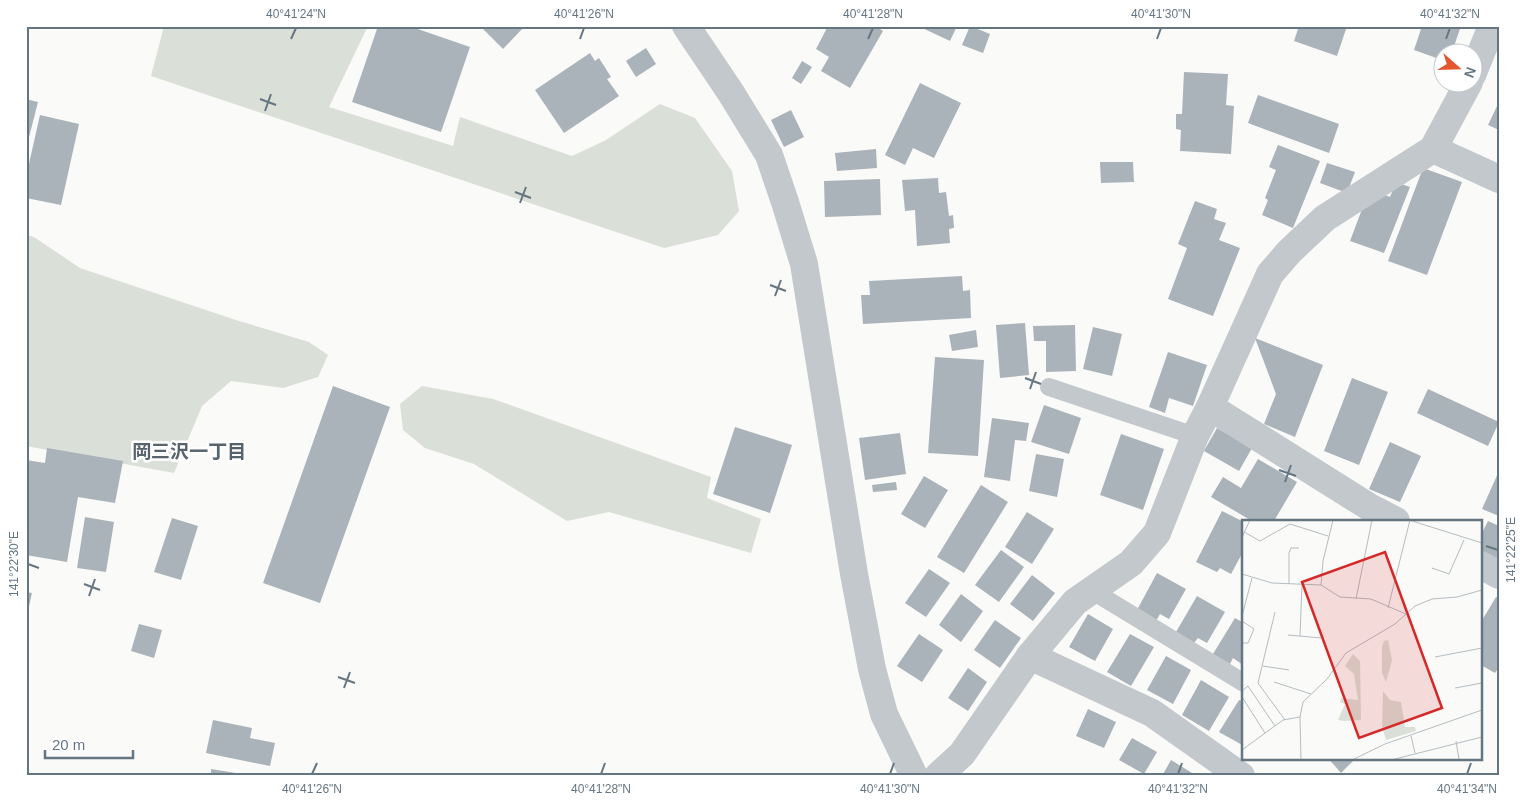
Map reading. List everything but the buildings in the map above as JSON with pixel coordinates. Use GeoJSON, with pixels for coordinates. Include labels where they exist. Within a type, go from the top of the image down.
{"type":"FeatureCollection","features":[{"type":"Feature","properties":{"kind":"street"},"geometry":{"type":"LineString","coordinates":[[686,26],[731,93],[769,155],[786,202],[804,264],[854,574],[872,669],[884,714],[914,776]]}},
{"type":"Feature","properties":{"kind":"street"},"geometry":{"type":"LineString","coordinates":[[1482,50],[1492,26]]}},
{"type":"Feature","properties":{"kind":"street"},"geometry":{"type":"LineString","coordinates":[[938,776],[962,754],[1030,656],[1075,602],[1131,563],[1157,533],[1195,436],[1210,408],[1270,274],[1289,252],[1325,218],[1433,149],[1465,92]]}},
{"type":"Feature","properties":{"kind":"street"},"geometry":{"type":"LineString","coordinates":[[1433,149],[1499,178]]}},
{"type":"Feature","properties":{"kind":"street"},"geometry":{"type":"LineString","coordinates":[[1210,408],[1371,508],[1394,520]]}},
{"type":"Feature","properties":{"kind":"street"},"geometry":{"type":"LineString","coordinates":[[1482,566],[1499,575]]}},
{"type":"Feature","properties":{"kind":"street"},"geometry":{"type":"LineString","coordinates":[[1030,656],[1152,713],[1241,776]]}},
{"type":"Feature","properties":{"kind":"lane"},"geometry":{"type":"LineString","coordinates":[[1049,387],[1195,436]]}},
{"type":"Feature","properties":{"kind":"lane"},"geometry":{"type":"LineString","coordinates":[[1092,590],[1242,682]]}},
{"type":"Feature","properties":{"kind":"shaded area"},"geometry":{"type":"Polygon","coordinates":[[[164,26],[368,26],[329,107],[453,146],[460,117],[572,156],[606,140],[660,104],[695,118],[732,171],[739,211],[718,235],[664,248],[151,76],[164,26]]]}},
{"type":"Feature","properties":{"kind":"shaded area"},"geometry":{"type":"Polygon","coordinates":[[[26,235],[34,237],[80,268],[239,321],[309,342],[328,355],[318,377],[283,388],[231,381],[202,406],[174,473],[26,446],[26,235]]]}},
{"type":"Feature","properties":{"kind":"shaded area"},"geometry":{"type":"Polygon","coordinates":[[[422,386],[493,399],[711,477],[707,498],[761,519],[751,553],[609,512],[567,521],[474,464],[425,448],[403,430],[400,404],[422,386]]]}},
{"type":"Feature","properties":{"kind":"district","name":"岡三沢一丁目"},"geometry":{"type":"Point","coordinates":[189,451]}}]}
